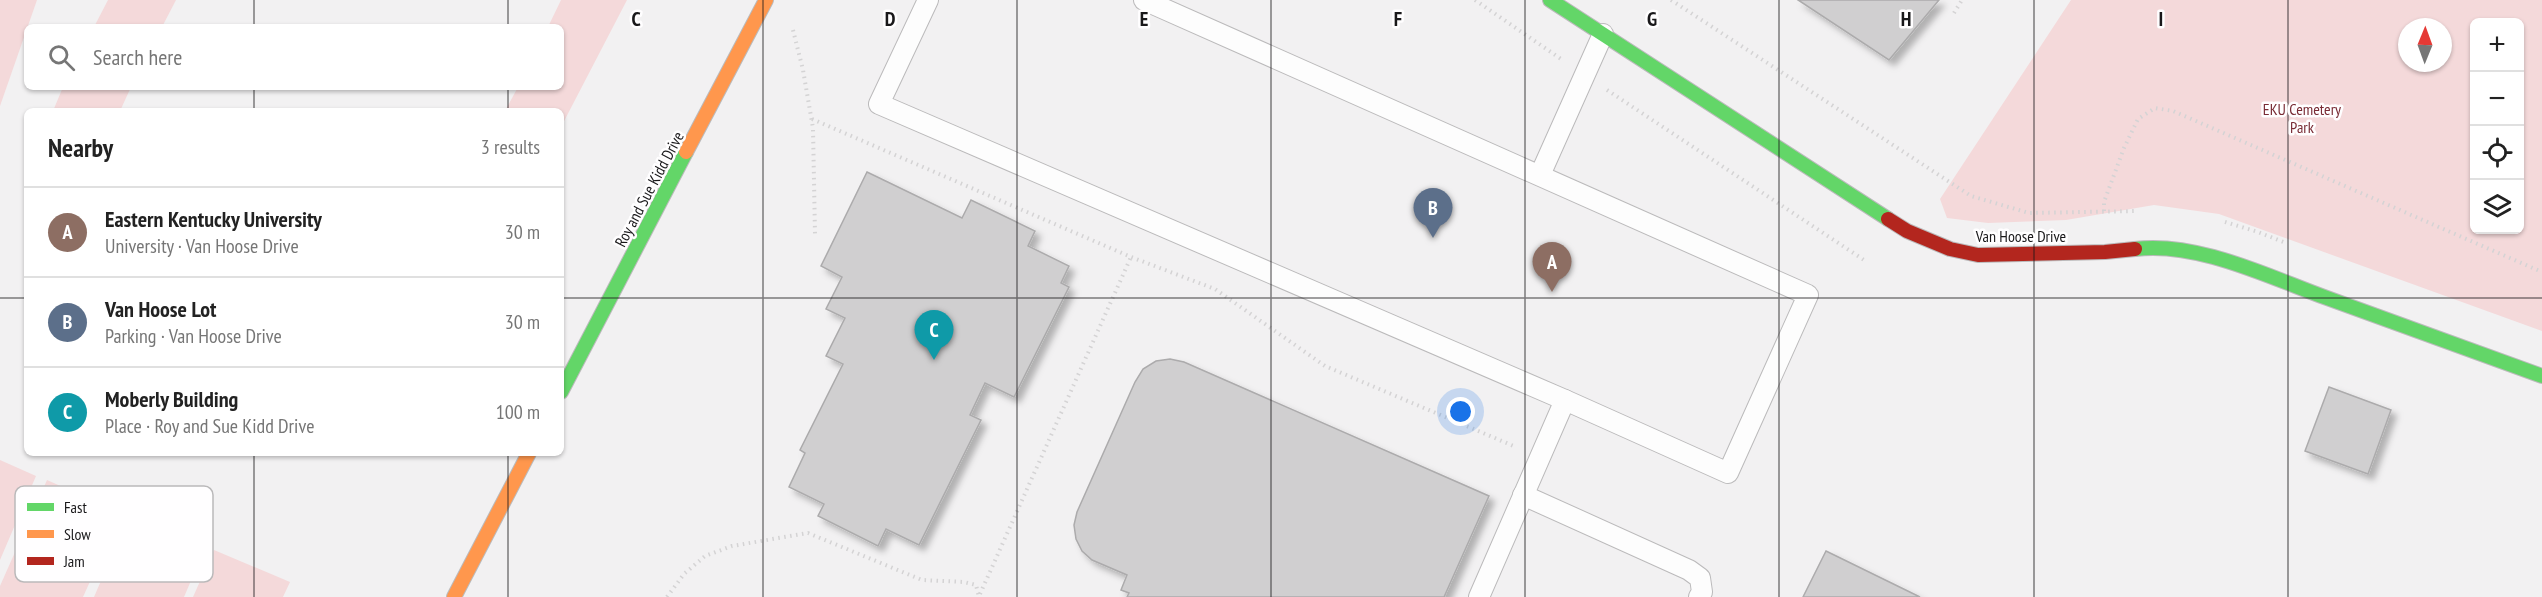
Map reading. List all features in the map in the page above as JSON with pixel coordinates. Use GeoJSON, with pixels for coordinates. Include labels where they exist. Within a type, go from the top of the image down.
{"type":"FeatureCollection","features":[{"type":"Feature","properties":{"kind":"street","name":"Roy and Sue Kidd Drive"},"geometry":{"type":"LineString","coordinates":[[564,386],[766,0]]}},
{"type":"Feature","properties":{"kind":"street","name":"Van Hoose Drive"},"geometry":{"type":"LineString","coordinates":[[1550,0],[1572,6],[1603,34],[1907,231],[1950,249],[1978,255],[2105,252],[2156,246],[2185,250],[2242,267],[2542,376]]}},
{"type":"Feature","properties":{"kind":"street"},"geometry":{"type":"LineString","coordinates":[[454,597],[527,456]]}},
{"type":"Feature","properties":{"kind":"lane"},"geometry":{"type":"LineString","coordinates":[[928,0],[879,104],[1728,472],[1808,295],[1144,0]]}},
{"type":"Feature","properties":{"kind":"lane"},"geometry":{"type":"LineString","coordinates":[[1540,175],[1603,34]]}},
{"type":"Feature","properties":{"kind":"lane"},"geometry":{"type":"LineString","coordinates":[[1479,597],[1565,400]]}},
{"type":"Feature","properties":{"kind":"lane"},"geometry":{"type":"LineString","coordinates":[[1523,495],[1689,570],[1700,579],[1702,592],[1699,597]]}},
{"type":"Feature","properties":{"kind":"path"},"geometry":{"type":"LineString","coordinates":[[1475,0],[1867,262]]}},
{"type":"Feature","properties":{"kind":"path"},"geometry":{"type":"LineString","coordinates":[[1671,0],[1925,165]]}},
{"type":"Feature","properties":{"kind":"path"},"geometry":{"type":"LineString","coordinates":[[1954,13],[1962,0]]}},
{"type":"Feature","properties":{"kind":"path"},"geometry":{"type":"LineString","coordinates":[[793,30],[812,119],[815,234]]}},
{"type":"Feature","properties":{"kind":"path"},"geometry":{"type":"LineString","coordinates":[[2105,252],[2104,202],[2124,148],[2138,119],[2155,108],[2173,111],[2542,272]]}},
{"type":"Feature","properties":{"kind":"path"},"geometry":{"type":"LineString","coordinates":[[812,119],[1131,257],[1215,289],[1325,366],[1520,448]]}},
{"type":"Feature","properties":{"kind":"path"},"geometry":{"type":"LineString","coordinates":[[980,596],[1131,257]]}},
{"type":"Feature","properties":{"kind":"path"},"geometry":{"type":"LineString","coordinates":[[668,597],[684,574],[705,556],[732,546],[808,533],[922,580],[964,582],[976,585],[980,596]]}},
{"type":"Feature","properties":{"kind":"green space"},"geometry":{"type":"Polygon","coordinates":[[[0,0],[37,0],[29,24],[24,24],[24,37],[0,106],[0,0]]]}},
{"type":"Feature","properties":{"kind":"green space"},"geometry":{"type":"Polygon","coordinates":[[[108,0],[176,0],[164,24],[96,24],[108,0]]]}},
{"type":"Feature","properties":{"kind":"green space"},"geometry":{"type":"Polygon","coordinates":[[[561,0],[627,0],[564,121],[564,108],[507,108],[516,90],[564,90],[564,24],[549,24],[561,0]]]}},
{"type":"Feature","properties":{"kind":"green space","name":"EKU Cemetery Park"},"geometry":{"type":"Polygon","coordinates":[[[2071,0],[2542,0],[2542,331],[2219,214],[2154,205],[2066,220],[1988,223],[1947,218],[1940,199],[2071,0]]]}},
{"type":"Feature","properties":{"kind":"green space"},"geometry":{"type":"Polygon","coordinates":[[[62,90],[130,90],[121,108],[54,108],[62,90]]]}},
{"type":"Feature","properties":{"kind":"green space"},"geometry":{"type":"Polygon","coordinates":[[[0,460],[36,476],[32,486],[15,486],[15,525],[0,560],[0,460]]]}},
{"type":"Feature","properties":{"kind":"green space"},"geometry":{"type":"Polygon","coordinates":[[[47,480],[60,486],[44,486],[47,480]]]}},
{"type":"Feature","properties":{"kind":"green space"},"geometry":{"type":"Polygon","coordinates":[[[214,550],[290,582],[283,597],[193,597],[200,582],[213,582],[214,550]]]}},
{"type":"Feature","properties":{"kind":"green space"},"geometry":{"type":"Polygon","coordinates":[[[15,552],[15,582],[90,582],[83,597],[0,597],[0,586],[15,552]]]}},
{"type":"Feature","properties":{"kind":"green space"},"geometry":{"type":"Polygon","coordinates":[[[100,582],[190,582],[184,597],[94,597],[100,582]]]}},
{"type":"Feature","properties":{"kind":"building"},"geometry":{"type":"Polygon","coordinates":[[[1798,0],[1939,0],[1889,60],[1798,0]]]}},
{"type":"Feature","properties":{"kind":"building"},"geometry":{"type":"Polygon","coordinates":[[[867,172],[962,218],[971,200],[1035,231],[1028,246],[1069,266],[1061,283],[1069,287],[1014,397],[985,383],[970,415],[981,420],[919,545],[886,529],[878,546],[818,516],[824,504],[789,487],[805,453],[800,450],[843,364],[826,356],[845,318],[826,309],[842,277],[821,266],[867,172]]]}},
{"type":"Feature","properties":{"kind":"building"},"geometry":{"type":"Polygon","coordinates":[[[1170,359],[1184,362],[1489,496],[1444,597],[1127,597],[1129,593],[1121,590],[1127,575],[1092,560],[1082,551],[1076,539],[1074,525],[1077,512],[1135,382],[1143,369],[1156,361],[1170,359]]]}},
{"type":"Feature","properties":{"kind":"building"},"geometry":{"type":"Polygon","coordinates":[[[2329,387],[2391,410],[2368,474],[2305,451],[2329,387]]]}},
{"type":"Feature","properties":{"kind":"building"},"geometry":{"type":"Polygon","coordinates":[[[1826,551],[1920,597],[1803,597],[1826,551]]]}},
{"type":"Feature","properties":{"kind":"traffic: fast"},"geometry":{"type":"LineString","coordinates":[[1550,0],[1888,219]]}},
{"type":"Feature","properties":{"kind":"traffic: fast"},"geometry":{"type":"LineString","coordinates":[[564,386],[686,152]]}},
{"type":"Feature","properties":{"kind":"traffic: fast"},"geometry":{"type":"LineString","coordinates":[[2135,249],[2159,248],[2208,255],[2542,376]]}},
{"type":"Feature","properties":{"kind":"traffic: slow"},"geometry":{"type":"LineString","coordinates":[[686,152],[766,0]]}},
{"type":"Feature","properties":{"kind":"traffic: slow"},"geometry":{"type":"LineString","coordinates":[[454,597],[527,456]]}},
{"type":"Feature","properties":{"kind":"traffic: jam"},"geometry":{"type":"LineString","coordinates":[[1888,219],[1907,231],[1950,249],[1978,255],[2105,252],[2135,249]]}},
{"type":"Feature","properties":{"kind":"place","name":"Van Hoose Lot"},"geometry":{"type":"Point","coordinates":[1433,238]}},
{"type":"Feature","properties":{"kind":"place","name":"Eastern Kentucky University"},"geometry":{"type":"Point","coordinates":[1552,292]}},
{"type":"Feature","properties":{"kind":"place","name":"Moberly Building"},"geometry":{"type":"Point","coordinates":[934,360]}}]}
